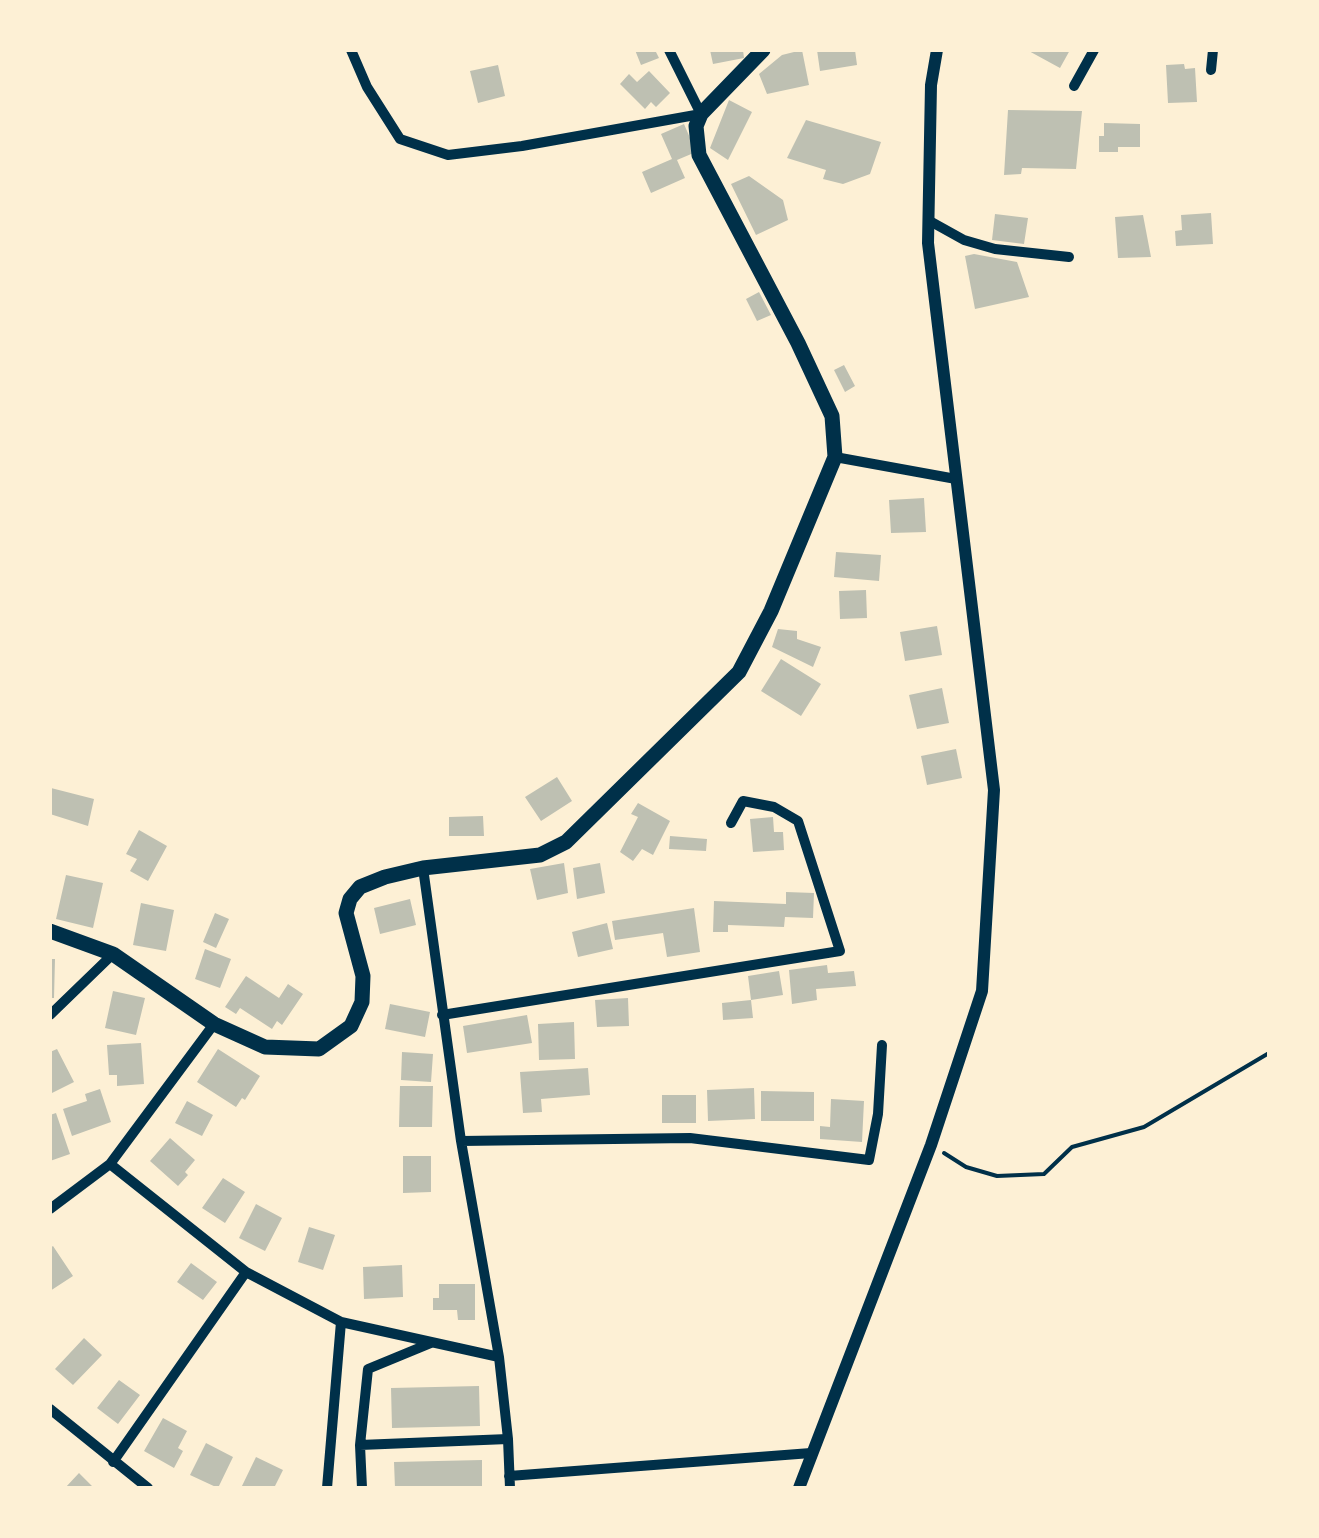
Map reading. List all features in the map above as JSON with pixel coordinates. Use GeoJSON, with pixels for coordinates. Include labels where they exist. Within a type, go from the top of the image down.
{"type":"FeatureCollection","features":[{"type":"Feature","properties":{"kind":"main road"},"geometry":{"type":"LineString","coordinates":[[50,931],[113,954],[214,1024],[264,1047],[319,1049],[351,1026],[362,1002],[363,976],[346,913],[350,899],[360,888],[384,877],[423,868],[540,856],[566,842],[738,672],[771,611],[835,457],[832,416],[700,155],[696,126],[702,114],[763,50]]}},
{"type":"Feature","properties":{"kind":"street"},"geometry":{"type":"LineString","coordinates":[[351,50],[367,87],[400,139],[448,155],[702,114],[670,50]]}},
{"type":"Feature","properties":{"kind":"street"},"geometry":{"type":"LineString","coordinates":[[799,1488],[931,1145],[982,992],[994,790],[928,243],[931,85],[937,50]]}},
{"type":"Feature","properties":{"kind":"street"},"geometry":{"type":"LineString","coordinates":[[1074,86],[1094,50]]}},
{"type":"Feature","properties":{"kind":"street"},"geometry":{"type":"LineString","coordinates":[[1211,70],[1213,50]]}},
{"type":"Feature","properties":{"kind":"street"},"geometry":{"type":"LineString","coordinates":[[928,220],[964,240],[995,249],[1069,257]]}},
{"type":"Feature","properties":{"kind":"street"},"geometry":{"type":"LineString","coordinates":[[835,457],[956,478]]}},
{"type":"Feature","properties":{"kind":"street"},"geometry":{"type":"LineString","coordinates":[[442,1015],[840,951],[798,821],[774,807],[743,801],[731,823]]}},
{"type":"Feature","properties":{"kind":"street"},"geometry":{"type":"LineString","coordinates":[[423,868],[461,1141],[498,1357],[509,1482],[811,1453]]}},
{"type":"Feature","properties":{"kind":"street"},"geometry":{"type":"LineString","coordinates":[[50,1015],[113,954]]}},
{"type":"Feature","properties":{"kind":"street"},"geometry":{"type":"LineString","coordinates":[[50,1209],[110,1164],[214,1024]]}},
{"type":"Feature","properties":{"kind":"street"},"geometry":{"type":"LineString","coordinates":[[461,1141],[690,1138],[869,1160],[878,1114],[882,1045]]}},
{"type":"Feature","properties":{"kind":"street"},"geometry":{"type":"LineString","coordinates":[[110,1164],[246,1272],[341,1322],[498,1357]]}},
{"type":"Feature","properties":{"kind":"street"},"geometry":{"type":"LineString","coordinates":[[113,1462],[246,1272]]}},
{"type":"Feature","properties":{"kind":"street"},"geometry":{"type":"LineString","coordinates":[[328,1488],[341,1322]]}},
{"type":"Feature","properties":{"kind":"street"},"geometry":{"type":"LineString","coordinates":[[362,1488],[360,1444],[368,1369],[432,1342]]}},
{"type":"Feature","properties":{"kind":"street"},"geometry":{"type":"LineString","coordinates":[[50,1409],[144,1487]]}},
{"type":"Feature","properties":{"kind":"street"},"geometry":{"type":"LineString","coordinates":[[360,1444],[508,1439]]}},
{"type":"Feature","properties":{"kind":"path"},"geometry":{"type":"LineString","coordinates":[[931,1145],[966,1167],[997,1176],[1044,1174],[1072,1146],[1144,1127],[1269,1053]]}},
{"type":"Feature","properties":{"kind":"building"},"geometry":{"type":"Polygon","coordinates":[[[635,50],[655,50],[659,58],[641,65],[635,50]]]}},
{"type":"Feature","properties":{"kind":"building"},"geometry":{"type":"Polygon","coordinates":[[[710,50],[743,50],[744,58],[713,64],[710,50]]]}},
{"type":"Feature","properties":{"kind":"building"},"geometry":{"type":"Polygon","coordinates":[[[802,50],[809,85],[767,94],[759,74],[782,55],[802,50]]]}},
{"type":"Feature","properties":{"kind":"building"},"geometry":{"type":"Polygon","coordinates":[[[817,50],[855,50],[857,65],[820,71],[817,50]]]}},
{"type":"Feature","properties":{"kind":"building"},"geometry":{"type":"Polygon","coordinates":[[[1027,50],[1070,50],[1060,68],[1027,50]]]}},
{"type":"Feature","properties":{"kind":"building"},"geometry":{"type":"Polygon","coordinates":[[[1184,64],[1185,69],[1195,68],[1197,102],[1168,103],[1166,65],[1184,64]]]}},
{"type":"Feature","properties":{"kind":"building"},"geometry":{"type":"Polygon","coordinates":[[[498,65],[505,96],[478,103],[470,71],[498,65]]]}},
{"type":"Feature","properties":{"kind":"building"},"geometry":{"type":"Polygon","coordinates":[[[649,71],[670,93],[656,107],[651,102],[645,109],[620,84],[629,74],[637,82],[649,71]]]}},
{"type":"Feature","properties":{"kind":"building"},"geometry":{"type":"Polygon","coordinates":[[[729,100],[752,112],[728,160],[710,148],[729,100]]]}},
{"type":"Feature","properties":{"kind":"building"},"geometry":{"type":"Polygon","coordinates":[[[1008,110],[1082,111],[1076,169],[1022,168],[1021,174],[1004,175],[1008,110]]]}},
{"type":"Feature","properties":{"kind":"building"},"geometry":{"type":"Polygon","coordinates":[[[806,120],[881,142],[870,174],[843,184],[823,179],[826,170],[787,158],[806,120]]]}},
{"type":"Feature","properties":{"kind":"building"},"geometry":{"type":"Polygon","coordinates":[[[1104,123],[1140,124],[1140,147],[1099,152],[1104,123]]]}},
{"type":"Feature","properties":{"kind":"building"},"geometry":{"type":"Polygon","coordinates":[[[684,124],[696,152],[677,160],[685,178],[651,193],[642,172],[672,159],[661,134],[684,124]]]}},
{"type":"Feature","properties":{"kind":"building"},"geometry":{"type":"Polygon","coordinates":[[[749,176],[783,200],[788,220],[756,235],[731,184],[749,176]]]}},
{"type":"Feature","properties":{"kind":"building"},"geometry":{"type":"Polygon","coordinates":[[[1211,213],[1213,244],[1176,246],[1175,231],[1182,230],[1181,215],[1211,213]]]}},
{"type":"Feature","properties":{"kind":"building"},"geometry":{"type":"Polygon","coordinates":[[[995,214],[1028,218],[1024,244],[992,240],[995,214]]]}},
{"type":"Feature","properties":{"kind":"building"},"geometry":{"type":"Polygon","coordinates":[[[1143,215],[1151,257],[1118,258],[1115,217],[1143,215]]]}},
{"type":"Feature","properties":{"kind":"building"},"geometry":{"type":"Polygon","coordinates":[[[974,254],[1017,262],[1029,297],[975,309],[965,256],[974,254]]]}},
{"type":"Feature","properties":{"kind":"building"},"geometry":{"type":"Polygon","coordinates":[[[759,292],[771,315],[757,321],[746,299],[759,292]]]}},
{"type":"Feature","properties":{"kind":"building"},"geometry":{"type":"Polygon","coordinates":[[[844,365],[855,386],[845,392],[834,370],[844,365]]]}},
{"type":"Feature","properties":{"kind":"building"},"geometry":{"type":"Polygon","coordinates":[[[924,498],[926,532],[891,533],[889,500],[924,498]]]}},
{"type":"Feature","properties":{"kind":"building"},"geometry":{"type":"Polygon","coordinates":[[[836,552],[881,555],[879,581],[834,577],[836,552]]]}},
{"type":"Feature","properties":{"kind":"building"},"geometry":{"type":"Polygon","coordinates":[[[866,590],[867,618],[840,619],[839,591],[866,590]]]}},
{"type":"Feature","properties":{"kind":"building"},"geometry":{"type":"Polygon","coordinates":[[[937,626],[942,655],[905,661],[900,632],[937,626]]]}},
{"type":"Feature","properties":{"kind":"building"},"geometry":{"type":"Polygon","coordinates":[[[778,629],[797,631],[797,639],[821,647],[813,667],[772,647],[778,629]]]}},
{"type":"Feature","properties":{"kind":"building"},"geometry":{"type":"Polygon","coordinates":[[[781,659],[821,684],[801,716],[761,691],[781,659]]]}},
{"type":"Feature","properties":{"kind":"building"},"geometry":{"type":"Polygon","coordinates":[[[942,688],[949,723],[917,729],[909,695],[942,688]]]}},
{"type":"Feature","properties":{"kind":"building"},"geometry":{"type":"Polygon","coordinates":[[[956,749],[962,778],[927,785],[921,756],[956,749]]]}},
{"type":"Feature","properties":{"kind":"building"},"geometry":{"type":"Polygon","coordinates":[[[557,777],[572,801],[541,821],[525,797],[557,777]]]}},
{"type":"Feature","properties":{"kind":"building"},"geometry":{"type":"Polygon","coordinates":[[[51,788],[94,799],[88,826],[50,814],[51,788]]]}},
{"type":"Feature","properties":{"kind":"building"},"geometry":{"type":"Polygon","coordinates":[[[638,803],[670,821],[653,855],[642,849],[633,861],[620,852],[638,817],[631,814],[638,803]]]}},
{"type":"Feature","properties":{"kind":"building"},"geometry":{"type":"Polygon","coordinates":[[[483,816],[484,836],[449,836],[449,817],[483,816]]]}},
{"type":"Feature","properties":{"kind":"building"},"geometry":{"type":"Polygon","coordinates":[[[773,817],[774,832],[783,832],[784,850],[753,852],[750,819],[773,817]]]}},
{"type":"Feature","properties":{"kind":"building"},"geometry":{"type":"Polygon","coordinates":[[[139,830],[167,846],[148,881],[130,871],[137,859],[126,854],[139,830]]]}},
{"type":"Feature","properties":{"kind":"building"},"geometry":{"type":"Polygon","coordinates":[[[670,836],[707,839],[706,851],[669,849],[670,836]]]}},
{"type":"Feature","properties":{"kind":"building"},"geometry":{"type":"Polygon","coordinates":[[[564,863],[568,893],[537,900],[530,869],[564,863]]]}},
{"type":"Feature","properties":{"kind":"building"},"geometry":{"type":"Polygon","coordinates":[[[600,863],[605,893],[577,899],[573,868],[600,863]]]}},
{"type":"Feature","properties":{"kind":"building"},"geometry":{"type":"Polygon","coordinates":[[[66,875],[103,883],[93,928],[56,919],[66,875]]]}},
{"type":"Feature","properties":{"kind":"building"},"geometry":{"type":"Polygon","coordinates":[[[786,892],[814,893],[813,918],[785,917],[784,927],[728,925],[728,932],[713,932],[714,901],[786,904],[786,892]]]}},
{"type":"Feature","properties":{"kind":"building"},"geometry":{"type":"Polygon","coordinates":[[[410,899],[416,925],[380,934],[374,908],[410,899]]]}},
{"type":"Feature","properties":{"kind":"building"},"geometry":{"type":"Polygon","coordinates":[[[141,903],[174,910],[166,951],[133,945],[141,903]]]}},
{"type":"Feature","properties":{"kind":"building"},"geometry":{"type":"Polygon","coordinates":[[[694,908],[700,952],[667,957],[663,933],[615,940],[612,921],[694,908]]]}},
{"type":"Feature","properties":{"kind":"building"},"geometry":{"type":"Polygon","coordinates":[[[215,913],[229,919],[216,948],[203,942],[215,913]]]}},
{"type":"Feature","properties":{"kind":"building"},"geometry":{"type":"Polygon","coordinates":[[[607,923],[613,949],[578,957],[572,932],[607,923]]]}},
{"type":"Feature","properties":{"kind":"building"},"geometry":{"type":"Polygon","coordinates":[[[205,949],[231,959],[220,988],[195,979],[205,949]]]}},
{"type":"Feature","properties":{"kind":"building"},"geometry":{"type":"Polygon","coordinates":[[[50,959],[55,959],[54,998],[50,998],[50,959]]]}},
{"type":"Feature","properties":{"kind":"building"},"geometry":{"type":"Polygon","coordinates":[[[827,965],[828,973],[854,971],[856,986],[816,989],[817,1000],[792,1004],[789,970],[827,965]]]}},
{"type":"Feature","properties":{"kind":"building"},"geometry":{"type":"Polygon","coordinates":[[[779,971],[783,995],[751,1000],[748,976],[779,971]]]}},
{"type":"Feature","properties":{"kind":"building"},"geometry":{"type":"Polygon","coordinates":[[[246,976],[279,998],[288,984],[303,994],[282,1025],[277,1021],[272,1029],[240,1008],[236,1014],[225,1007],[246,976]]]}},
{"type":"Feature","properties":{"kind":"building"},"geometry":{"type":"Polygon","coordinates":[[[113,991],[145,998],[136,1035],[105,1028],[113,991]]]}},
{"type":"Feature","properties":{"kind":"building"},"geometry":{"type":"Polygon","coordinates":[[[628,998],[629,1026],[597,1027],[595,1000],[628,998]]]}},
{"type":"Feature","properties":{"kind":"building"},"geometry":{"type":"Polygon","coordinates":[[[751,1000],[753,1018],[723,1020],[722,1003],[751,1000]]]}},
{"type":"Feature","properties":{"kind":"building"},"geometry":{"type":"Polygon","coordinates":[[[390,1004],[430,1012],[425,1037],[385,1029],[390,1004]]]}},
{"type":"Feature","properties":{"kind":"building"},"geometry":{"type":"Polygon","coordinates":[[[527,1015],[532,1043],[467,1053],[463,1026],[527,1015]]]}},
{"type":"Feature","properties":{"kind":"building"},"geometry":{"type":"Polygon","coordinates":[[[574,1022],[575,1059],[539,1060],[538,1024],[574,1022]]]}},
{"type":"Feature","properties":{"kind":"building"},"geometry":{"type":"Polygon","coordinates":[[[141,1043],[144,1084],[117,1086],[117,1075],[109,1075],[107,1045],[141,1043]]]}},
{"type":"Feature","properties":{"kind":"building"},"geometry":{"type":"Polygon","coordinates":[[[57,1049],[74,1082],[50,1094],[50,1052],[57,1049]]]}},
{"type":"Feature","properties":{"kind":"building"},"geometry":{"type":"Polygon","coordinates":[[[218,1049],[260,1076],[236,1107],[197,1082],[218,1049]]]}},
{"type":"Feature","properties":{"kind":"building"},"geometry":{"type":"Polygon","coordinates":[[[402,1052],[433,1054],[431,1082],[401,1080],[402,1052]]]}},
{"type":"Feature","properties":{"kind":"building"},"geometry":{"type":"Polygon","coordinates":[[[588,1068],[590,1095],[541,1099],[542,1112],[523,1113],[520,1072],[588,1068]]]}},
{"type":"Feature","properties":{"kind":"building"},"geometry":{"type":"Polygon","coordinates":[[[400,1086],[433,1086],[432,1127],[399,1127],[400,1086]]]}},
{"type":"Feature","properties":{"kind":"building"},"geometry":{"type":"Polygon","coordinates":[[[754,1088],[755,1119],[708,1121],[707,1090],[754,1088]]]}},
{"type":"Feature","properties":{"kind":"building"},"geometry":{"type":"Polygon","coordinates":[[[100,1089],[111,1122],[72,1136],[63,1109],[87,1101],[85,1094],[100,1089]]]}},
{"type":"Feature","properties":{"kind":"building"},"geometry":{"type":"Polygon","coordinates":[[[761,1091],[814,1092],[814,1121],[761,1121],[761,1091]]]}},
{"type":"Feature","properties":{"kind":"building"},"geometry":{"type":"Polygon","coordinates":[[[662,1095],[696,1095],[696,1123],[662,1123],[662,1095]]]}},
{"type":"Feature","properties":{"kind":"building"},"geometry":{"type":"Polygon","coordinates":[[[831,1099],[864,1101],[862,1142],[820,1139],[820,1126],[830,1127],[831,1099]]]}},
{"type":"Feature","properties":{"kind":"building"},"geometry":{"type":"Polygon","coordinates":[[[187,1101],[213,1115],[202,1136],[175,1123],[187,1101]]]}},
{"type":"Feature","properties":{"kind":"building"},"geometry":{"type":"Polygon","coordinates":[[[56,1113],[70,1154],[50,1161],[50,1115],[56,1113]]]}},
{"type":"Feature","properties":{"kind":"building"},"geometry":{"type":"Polygon","coordinates":[[[170,1138],[195,1160],[178,1186],[150,1161],[170,1138]]]}},
{"type":"Feature","properties":{"kind":"building"},"geometry":{"type":"Polygon","coordinates":[[[403,1156],[431,1156],[431,1192],[403,1193],[403,1156]]]}},
{"type":"Feature","properties":{"kind":"building"},"geometry":{"type":"Polygon","coordinates":[[[223,1178],[245,1192],[225,1223],[202,1208],[223,1178]]]}},
{"type":"Feature","properties":{"kind":"building"},"geometry":{"type":"Polygon","coordinates":[[[256,1204],[282,1218],[265,1251],[239,1238],[256,1204]]]}},
{"type":"Feature","properties":{"kind":"building"},"geometry":{"type":"Polygon","coordinates":[[[309,1227],[335,1235],[323,1270],[298,1262],[309,1227]]]}},
{"type":"Feature","properties":{"kind":"building"},"geometry":{"type":"Polygon","coordinates":[[[53,1246],[73,1276],[50,1291],[50,1248],[53,1246]]]}},
{"type":"Feature","properties":{"kind":"building"},"geometry":{"type":"Polygon","coordinates":[[[191,1263],[217,1282],[203,1300],[177,1282],[191,1263]]]}},
{"type":"Feature","properties":{"kind":"building"},"geometry":{"type":"Polygon","coordinates":[[[402,1265],[403,1297],[364,1299],[363,1267],[402,1265]]]}},
{"type":"Feature","properties":{"kind":"building"},"geometry":{"type":"Polygon","coordinates":[[[439,1284],[475,1284],[475,1320],[458,1320],[457,1310],[433,1310],[433,1298],[439,1298],[439,1284]]]}},
{"type":"Feature","properties":{"kind":"building"},"geometry":{"type":"Polygon","coordinates":[[[84,1338],[102,1355],[73,1385],[55,1369],[84,1338]]]}},
{"type":"Feature","properties":{"kind":"building"},"geometry":{"type":"Polygon","coordinates":[[[119,1380],[140,1395],[118,1424],[97,1408],[119,1380]]]}},
{"type":"Feature","properties":{"kind":"building"},"geometry":{"type":"Polygon","coordinates":[[[479,1386],[480,1426],[392,1428],[391,1388],[479,1386]]]}},
{"type":"Feature","properties":{"kind":"building"},"geometry":{"type":"Polygon","coordinates":[[[163,1418],[187,1431],[174,1468],[144,1451],[163,1418]]]}},
{"type":"Feature","properties":{"kind":"building"},"geometry":{"type":"Polygon","coordinates":[[[206,1443],[233,1457],[218,1488],[190,1475],[206,1443]]]}},
{"type":"Feature","properties":{"kind":"building"},"geometry":{"type":"Polygon","coordinates":[[[256,1457],[283,1470],[274,1488],[241,1488],[256,1457]]]}},
{"type":"Feature","properties":{"kind":"building"},"geometry":{"type":"Polygon","coordinates":[[[482,1460],[482,1488],[395,1488],[394,1462],[482,1460]]]}},
{"type":"Feature","properties":{"kind":"building"},"geometry":{"type":"Polygon","coordinates":[[[79,1473],[94,1488],[65,1488],[79,1473]]]}}]}
